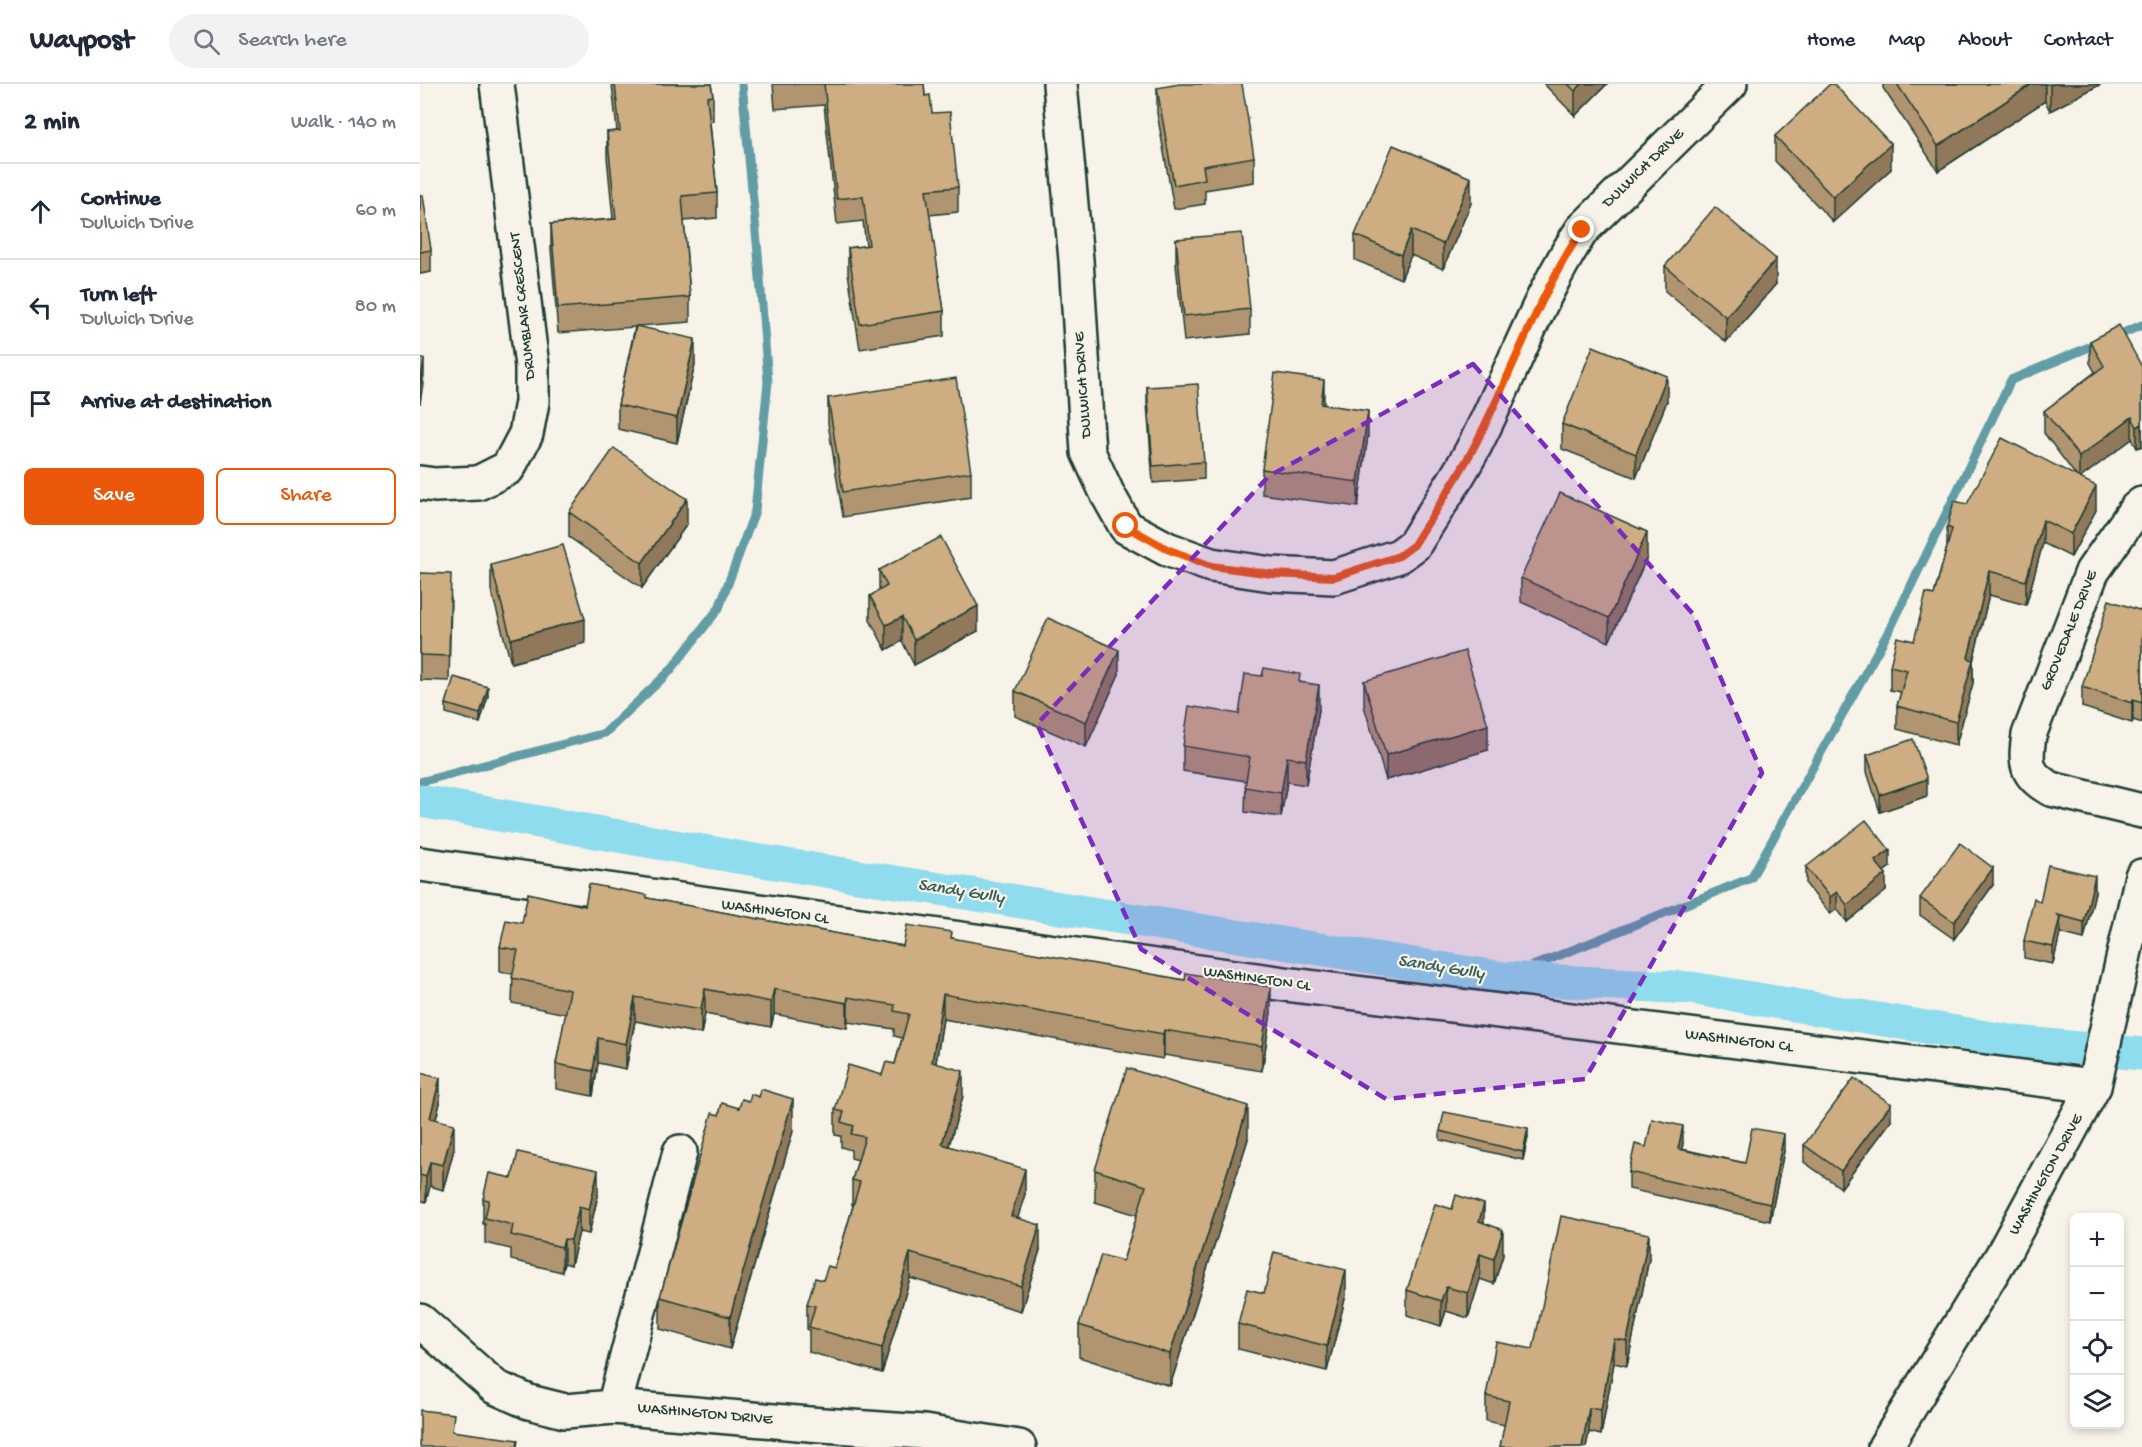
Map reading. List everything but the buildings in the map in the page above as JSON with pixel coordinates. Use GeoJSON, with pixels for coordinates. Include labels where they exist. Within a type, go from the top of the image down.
{"type":"FeatureCollection","features":[{"type":"Feature","properties":{"kind":"street","name":"DRUMBLAIR CRESCENT"},"geometry":{"type":"LineString","coordinates":[[420,483],[435,485],[478,483],[508,468],[526,434],[532,402],[532,366],[498,84]]}},
{"type":"Feature","properties":{"kind":"street","name":"DULWICH DRIVE"},"geometry":{"type":"LineString","coordinates":[[1060,84],[1076,260],[1088,452],[1107,494],[1126,526],[1167,549],[1211,566],[1272,574],[1334,577],[1399,556],[1414,545],[1477,441],[1532,322],[1568,251],[1582,230],[1730,84]]}},
{"type":"Feature","properties":{"kind":"street","name":"GROVEDALE DRIVE"},"geometry":{"type":"LineString","coordinates":[[2142,504],[2136,509],[2092,572],[2029,735],[2027,752],[2028,770],[2038,782],[2051,789],[2142,811]]}},
{"type":"Feature","properties":{"kind":"street","name":"WASHINGTON CL"},"geometry":{"type":"LineString","coordinates":[[420,864],[1284,984],[2094,1086]]}},
{"type":"Feature","properties":{"kind":"street","name":"WASHINGTON DRIVE"},"geometry":{"type":"LineString","coordinates":[[1885,1447],[2002,1256],[2094,1086],[2142,876]]}},
{"type":"Feature","properties":{"kind":"street"},"geometry":{"type":"LineString","coordinates":[[614,1407],[680,1152]]}},
{"type":"Feature","properties":{"kind":"street","name":"WASHINGTON DRIVE"},"geometry":{"type":"LineString","coordinates":[[420,1321],[495,1387],[529,1402],[565,1411],[614,1407],[924,1432],[1019,1447]]}},
{"type":"Feature","properties":{"kind":"highlighted area"},"geometry":{"type":"Polygon","coordinates":[[[1473,364],[1693,614],[1762,773],[1585,1079],[1386,1099],[1141,949],[1037,724],[1269,476],[1473,364]]]}},
{"type":"Feature","properties":{"kind":"waterway"},"geometry":{"type":"LineString","coordinates":[[420,782],[605,733],[670,671],[719,608],[755,511],[768,382],[742,84]]}},
{"type":"Feature","properties":{"kind":"waterway"},"geometry":{"type":"LineString","coordinates":[[2114,337],[2142,325]]}},
{"type":"Feature","properties":{"kind":"waterway"},"geometry":{"type":"LineString","coordinates":[[1503,978],[1751,878],[1891,627],[2011,380],[2101,342]]}},
{"type":"Feature","properties":{"kind":"waterway","name":"Sandy Gully"},"geometry":{"type":"LineString","coordinates":[[420,801],[737,857],[1503,978],[1691,988],[2016,1042],[2142,1054]]}},
{"type":"Feature","properties":{"kind":"route"},"geometry":{"type":"LineString","coordinates":[[1126,526],[1167,549],[1211,566],[1272,574],[1334,577],[1399,556],[1414,545],[1477,441],[1532,322],[1568,251],[1582,230]]}}]}
